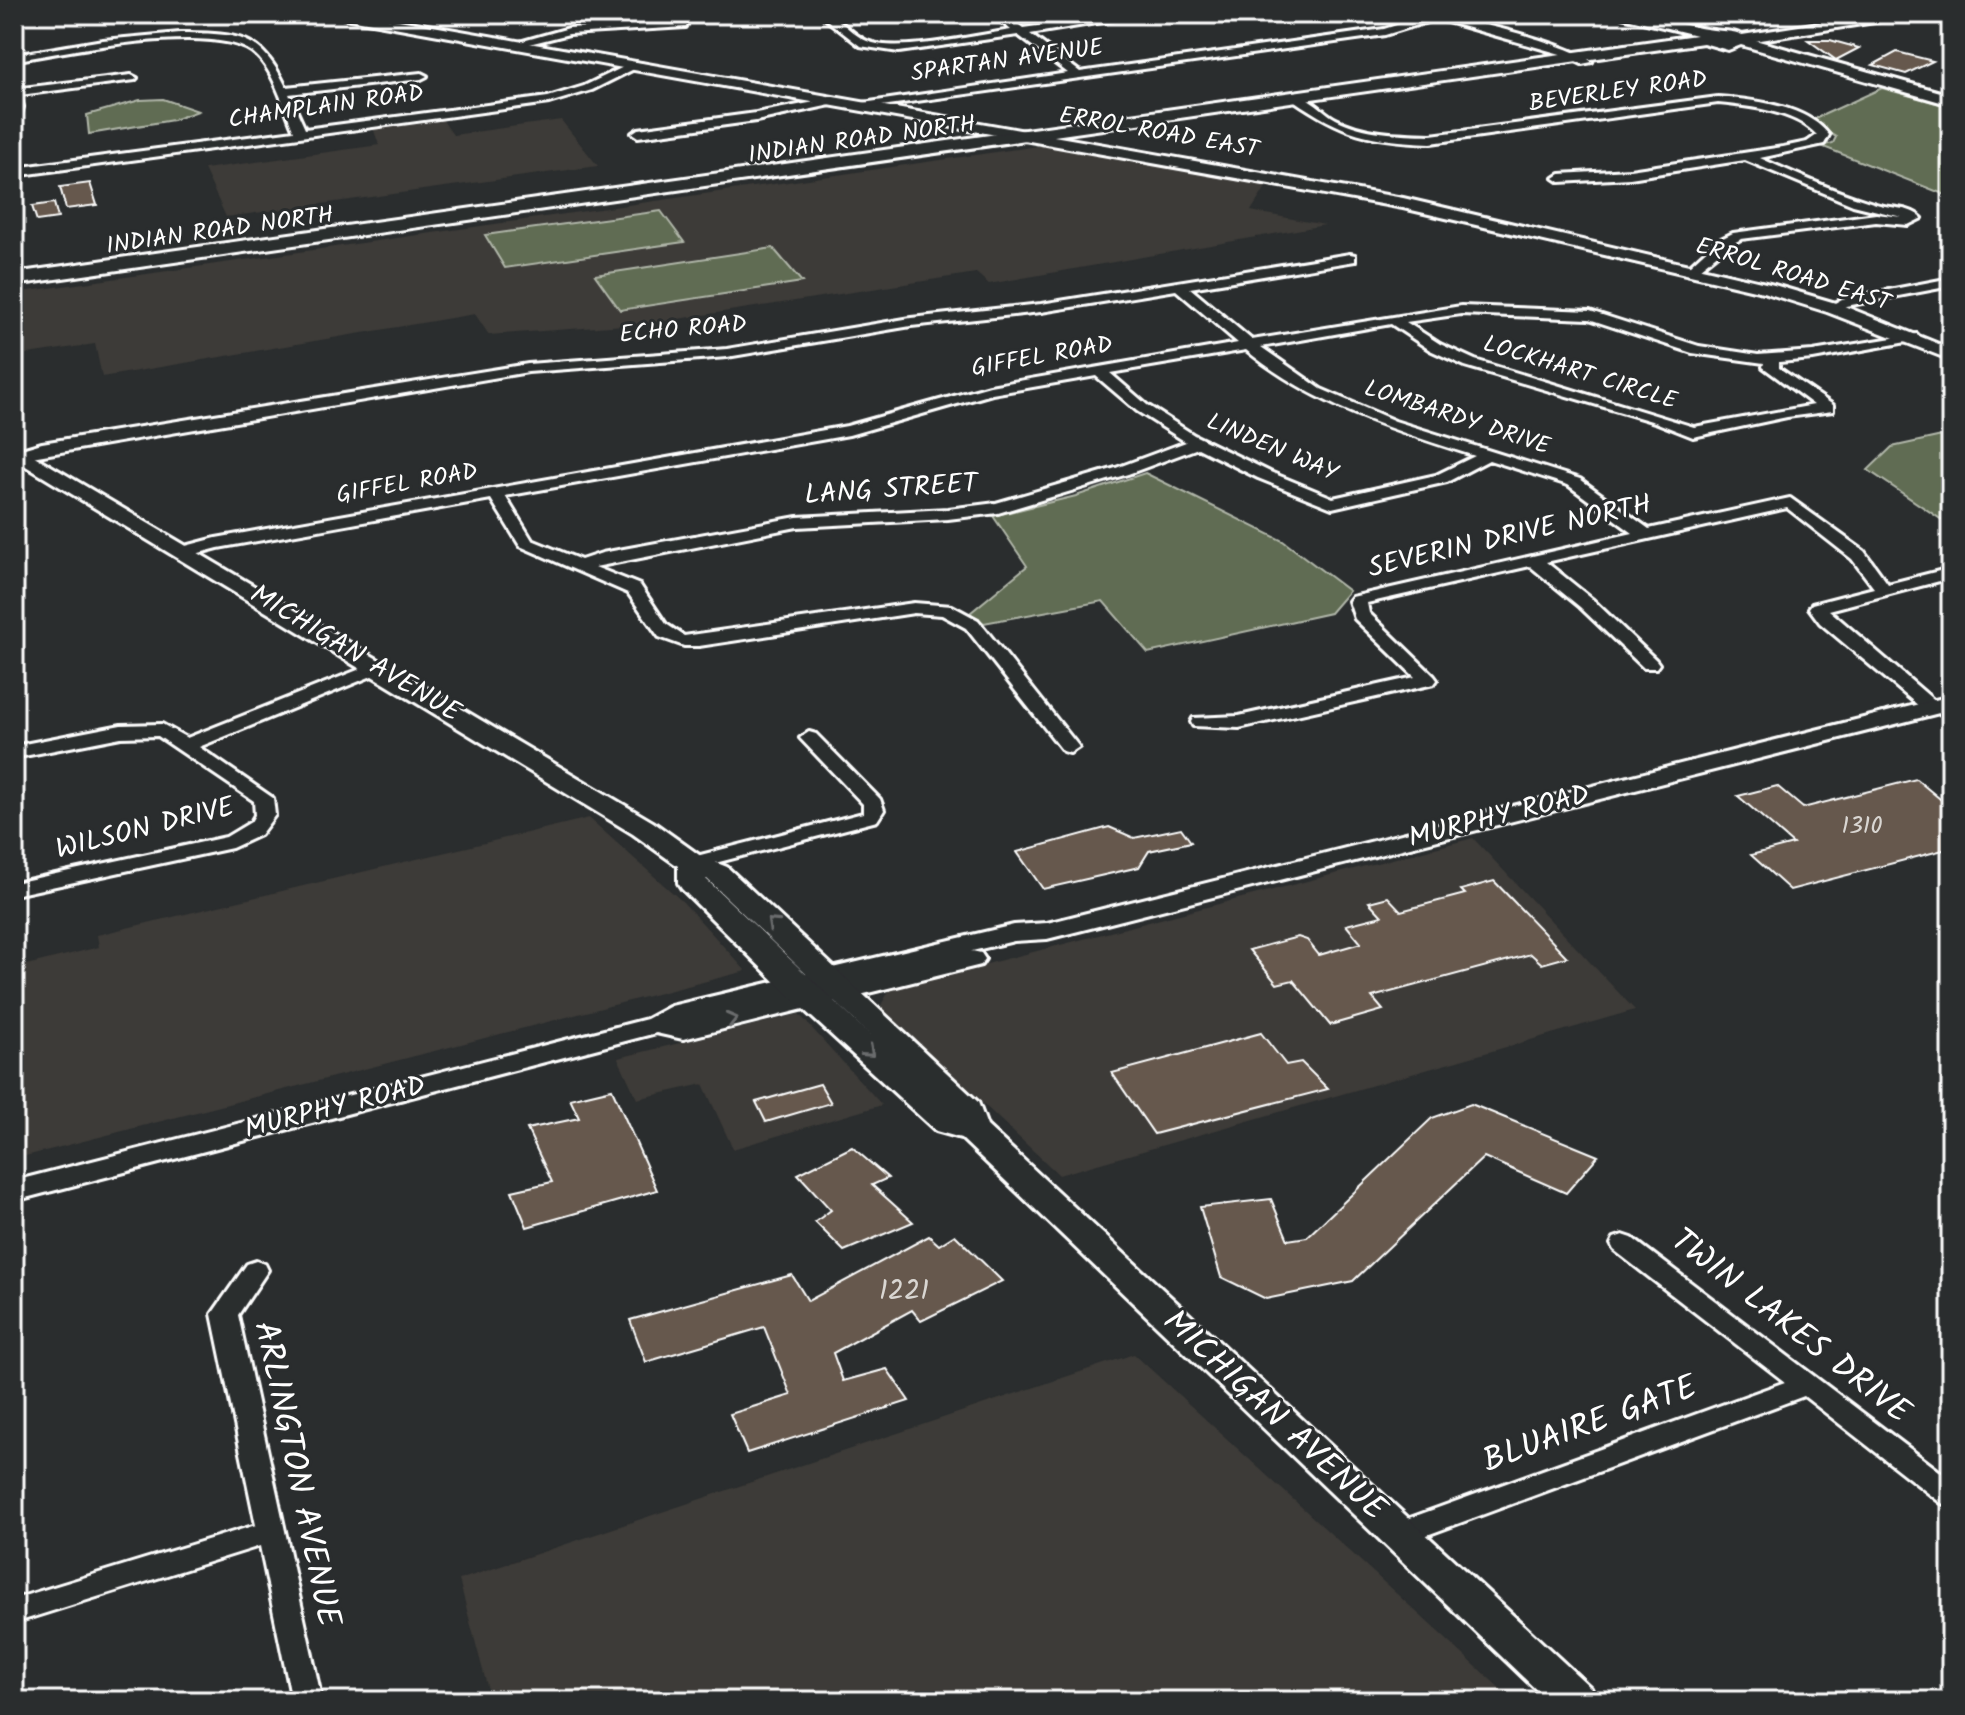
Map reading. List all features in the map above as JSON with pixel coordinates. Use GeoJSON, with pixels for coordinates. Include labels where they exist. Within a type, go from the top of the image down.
{"type":"FeatureCollection","features":[{"type":"Feature","properties":{"kind":"main road"},"geometry":{"type":"LineString","coordinates":[[1634,16],[1951,100]]}},
{"type":"Feature","properties":{"kind":"main road","name":"INDIAN ROAD NORTH"},"geometry":{"type":"LineString","coordinates":[[14,279],[1725,39]]}},
{"type":"Feature","properties":{"kind":"main road","name":"INDIAN ROAD NORTH"},"geometry":{"type":"LineString","coordinates":[[14,287],[1054,140],[1300,100]]}},
{"type":"Feature","properties":{"kind":"main road","name":"MICHIGAN AVENUE"},"geometry":{"type":"LineString","coordinates":[[17,452],[643,828],[692,863],[692,883],[820,988],[947,1123],[972,1130],[1576,1701]]}},
{"type":"Feature","properties":{"kind":"street","name":"ERROL ROAD EAST"},"geometry":{"type":"LineString","coordinates":[[344,14],[1331,188],[1694,269],[1833,308],[1951,355]]}},
{"type":"Feature","properties":{"kind":"street"},"geometry":{"type":"LineString","coordinates":[[824,14],[864,44],[885,48],[917,47],[1146,14]]}},
{"type":"Feature","properties":{"kind":"street"},"geometry":{"type":"LineString","coordinates":[[997,14],[1076,74]]}},
{"type":"Feature","properties":{"kind":"street","name":"INDIAN ROAD NORTH"},"geometry":{"type":"LineString","coordinates":[[1725,39],[1874,14]]}},
{"type":"Feature","properties":{"kind":"street","name":"INDIAN ROAD NORTH"},"geometry":{"type":"LineString","coordinates":[[1725,39],[1900,14]]}},
{"type":"Feature","properties":{"kind":"street"},"geometry":{"type":"LineString","coordinates":[[1436,15],[1581,59]]}},
{"type":"Feature","properties":{"kind":"street","name":"SPARTAN AVENUE"},"geometry":{"type":"LineString","coordinates":[[860,106],[1385,32],[1436,15]]}},
{"type":"Feature","properties":{"kind":"street"},"geometry":{"type":"LineString","coordinates":[[521,43],[569,31],[682,25]]}},
{"type":"Feature","properties":{"kind":"street"},"geometry":{"type":"LineString","coordinates":[[14,58],[177,35],[210,35],[240,41],[259,51],[301,133]]}},
{"type":"Feature","properties":{"kind":"street","name":"CHAMPLAIN ROAD"},"geometry":{"type":"LineString","coordinates":[[14,172],[549,100],[588,88],[638,64]]}},
{"type":"Feature","properties":{"kind":"street"},"geometry":{"type":"LineString","coordinates":[[281,91],[421,76]]}},
{"type":"Feature","properties":{"kind":"street"},"geometry":{"type":"LineString","coordinates":[[14,117],[17,107],[14,94],[131,78]]}},
{"type":"Feature","properties":{"kind":"street","name":"BEVERLEY ROAD"},"geometry":{"type":"LineString","coordinates":[[1300,100],[1344,126],[1410,139],[1455,138],[1718,100],[1748,104],[1797,117],[1812,123],[1822,132],[1820,141],[1747,156],[1602,179],[1560,178]]}},
{"type":"Feature","properties":{"kind":"street"},"geometry":{"type":"LineString","coordinates":[[638,133],[756,117],[836,101]]}},
{"type":"Feature","properties":{"kind":"street"},"geometry":{"type":"LineString","coordinates":[[1694,269],[1720,245],[1738,236],[1876,218],[1908,221],[1916,218],[1878,209],[1784,174],[1747,156]]}},
{"type":"Feature","properties":{"kind":"street","name":"ECHO ROAD"},"geometry":{"type":"LineString","coordinates":[[17,452],[528,368],[727,353],[911,322],[1041,308],[1350,258]]}},
{"type":"Feature","properties":{"kind":"street"},"geometry":{"type":"LineString","coordinates":[[1833,308],[1842,303],[1951,282]]}},
{"type":"Feature","properties":{"kind":"street","name":"LOMBARDY DRIVE"},"geometry":{"type":"LineString","coordinates":[[1179,286],[1300,383],[1390,424],[1551,473],[1585,488],[1646,535]]}},
{"type":"Feature","properties":{"kind":"street","name":"GIFFEL ROAD"},"geometry":{"type":"LineString","coordinates":[[184,552],[216,543],[849,430],[955,398],[1392,319],[1461,310],[1574,313],[1607,319],[1697,350],[1772,359],[1813,355],[1912,337]]}},
{"type":"Feature","properties":{"kind":"street","name":"LOCKHART CIRCLE"},"geometry":{"type":"LineString","coordinates":[[1392,319],[1435,347],[1470,363],[1660,419],[1693,432],[1787,412],[1828,408],[1774,371],[1770,367],[1772,359]]}},
{"type":"Feature","properties":{"kind":"street","name":"LINDEN WAY"},"geometry":{"type":"LineString","coordinates":[[1099,371],[1142,408],[1198,443],[1332,503],[1426,484],[1466,468],[1488,454]]}},
{"type":"Feature","properties":{"kind":"street","name":"LANG STREET"},"geometry":{"type":"LineString","coordinates":[[582,566],[602,558],[797,522],[948,514],[998,508],[1112,474],[1198,443]]}},
{"type":"Feature","properties":{"kind":"street"},"geometry":{"type":"LineString","coordinates":[[495,492],[526,543],[634,589],[667,637],[675,641],[699,641],[914,608],[946,610],[972,624],[1070,747]]}},
{"type":"Feature","properties":{"kind":"street","name":"SEVERIN DRIVE NORTH"},"geometry":{"type":"LineString","coordinates":[[1200,722],[1239,722],[1428,680],[1361,615],[1358,601],[1381,593],[1790,503],[1852,549],[1883,589]]}},
{"type":"Feature","properties":{"kind":"street"},"geometry":{"type":"LineString","coordinates":[[1533,560],[1586,603],[1650,664]]}},
{"type":"Feature","properties":{"kind":"street"},"geometry":{"type":"LineString","coordinates":[[1942,706],[1826,619],[1818,608],[1951,573]]}},
{"type":"Feature","properties":{"kind":"street"},"geometry":{"type":"LineString","coordinates":[[14,752],[152,728],[173,734],[187,745],[378,667]]}},
{"type":"Feature","properties":{"kind":"street","name":"MURPHY ROAD"},"geometry":{"type":"LineString","coordinates":[[14,1191],[656,1025],[683,1031],[820,988],[1020,947],[1047,931],[1942,706]]}},
{"type":"Feature","properties":{"kind":"street"},"geometry":{"type":"LineString","coordinates":[[692,863],[870,817],[874,810],[873,803],[809,738]]}},
{"type":"Feature","properties":{"kind":"street","name":"WILSON DRIVE"},"geometry":{"type":"LineString","coordinates":[[14,889],[232,842],[254,832],[264,822],[267,809],[263,798],[187,745]]}},
{"type":"Feature","properties":{"kind":"street","name":"TWIN LAKES DRIVE"},"geometry":{"type":"LineString","coordinates":[[1623,1244],[1951,1495]]}},
{"type":"Feature","properties":{"kind":"street","name":"ARLINGTON AVENUE"},"geometry":{"type":"LineString","coordinates":[[256,1270],[225,1314],[307,1701]]}},
{"type":"Feature","properties":{"kind":"street","name":"BLUAIRE GATE"},"geometry":{"type":"LineString","coordinates":[[1398,1534],[1806,1385]]}},
{"type":"Feature","properties":{"kind":"street"},"geometry":{"type":"LineString","coordinates":[[14,1611],[271,1532]]}},
{"type":"Feature","properties":{"kind":"shaded area"},"geometry":{"type":"Polygon","coordinates":[[[442,119],[453,135],[561,120],[598,166],[226,217],[204,169],[379,145],[373,128],[442,119]]]}},
{"type":"Feature","properties":{"kind":"shaded area"},"geometry":{"type":"Polygon","coordinates":[[[1052,144],[1268,184],[1251,211],[1325,225],[989,284],[976,273],[652,323],[489,335],[475,314],[102,377],[95,344],[14,356],[14,293],[1052,144]]]}},
{"type":"Feature","properties":{"kind":"shaded area"},"geometry":{"type":"Polygon","coordinates":[[[589,818],[683,902],[746,971],[14,1159],[14,968],[99,947],[97,935],[589,818]]]}},
{"type":"Feature","properties":{"kind":"shaded area"},"geometry":{"type":"Polygon","coordinates":[[[1473,838],[1635,1010],[1059,1175],[880,1007],[890,989],[1473,838]]]}},
{"type":"Feature","properties":{"kind":"shaded area"},"geometry":{"type":"Polygon","coordinates":[[[799,1014],[882,1105],[733,1149],[703,1084],[637,1099],[618,1058],[799,1014]]]}},
{"type":"Feature","properties":{"kind":"shaded area"},"geometry":{"type":"Polygon","coordinates":[[[1134,1354],[1514,1701],[491,1701],[459,1580],[1134,1354]]]}},
{"type":"Feature","properties":{"kind":"green space"},"geometry":{"type":"Polygon","coordinates":[[[1882,88],[1951,107],[1951,197],[1821,146],[1833,143],[1836,137],[1810,121],[1882,88]]]}},
{"type":"Feature","properties":{"kind":"green space"},"geometry":{"type":"Polygon","coordinates":[[[163,99],[198,111],[173,120],[89,134],[87,115],[140,100],[163,99]]]}},
{"type":"Feature","properties":{"kind":"green space"},"geometry":{"type":"Polygon","coordinates":[[[661,211],[684,242],[505,268],[485,235],[661,211]]]}},
{"type":"Feature","properties":{"kind":"green space"},"geometry":{"type":"Polygon","coordinates":[[[773,248],[802,282],[620,310],[595,275],[773,248]]]}},
{"type":"Feature","properties":{"kind":"green space"},"geometry":{"type":"Polygon","coordinates":[[[1951,434],[1951,526],[1868,470],[1892,447],[1951,434]]]}},
{"type":"Feature","properties":{"kind":"green space"},"geometry":{"type":"Polygon","coordinates":[[[1145,473],[1283,541],[1349,591],[1330,613],[1148,653],[1103,601],[984,623],[970,613],[1027,566],[993,516],[1076,496],[1145,473]]]}},
{"type":"Feature","properties":{"kind":"building"},"geometry":{"type":"Polygon","coordinates":[[[1808,40],[1830,40],[1859,48],[1836,60],[1808,40]]]}},
{"type":"Feature","properties":{"kind":"building"},"geometry":{"type":"Polygon","coordinates":[[[1897,52],[1933,61],[1906,74],[1873,65],[1897,52]]]}},
{"type":"Feature","properties":{"kind":"building"},"geometry":{"type":"Polygon","coordinates":[[[90,183],[97,205],[66,209],[60,187],[90,183]]]}},
{"type":"Feature","properties":{"kind":"building"},"geometry":{"type":"Polygon","coordinates":[[[54,203],[58,218],[37,221],[32,206],[54,203]]]}},
{"type":"Feature","properties":{"kind":"building"},"geometry":{"type":"Polygon","coordinates":[[[1916,779],[1951,808],[1951,848],[1790,890],[1751,855],[1793,844],[1738,796],[1777,786],[1803,808],[1916,779]]]}},
{"type":"Feature","properties":{"kind":"building"},"geometry":{"type":"Polygon","coordinates":[[[1109,827],[1134,838],[1181,828],[1191,842],[1149,851],[1139,867],[1043,889],[1017,852],[1109,827]]]}},
{"type":"Feature","properties":{"kind":"building"},"geometry":{"type":"Polygon","coordinates":[[[1494,881],[1567,957],[1542,964],[1531,954],[1372,997],[1383,1010],[1330,1025],[1293,980],[1277,984],[1249,950],[1298,937],[1307,940],[1319,955],[1361,943],[1346,925],[1382,916],[1369,902],[1388,897],[1401,911],[1465,894],[1461,890],[1494,881]]]}},
{"type":"Feature","properties":{"kind":"building"},"geometry":{"type":"Polygon","coordinates":[[[1261,1033],[1286,1065],[1301,1062],[1328,1089],[1154,1134],[1112,1073],[1261,1033]]]}},
{"type":"Feature","properties":{"kind":"building"},"geometry":{"type":"Polygon","coordinates":[[[820,1084],[831,1103],[766,1122],[756,1102],[820,1084]]]}},
{"type":"Feature","properties":{"kind":"building"},"geometry":{"type":"Polygon","coordinates":[[[612,1089],[657,1190],[527,1227],[512,1191],[552,1182],[527,1129],[579,1118],[570,1099],[612,1089]]]}},
{"type":"Feature","properties":{"kind":"building"},"geometry":{"type":"Polygon","coordinates":[[[1471,1104],[1598,1156],[1566,1193],[1484,1157],[1353,1281],[1266,1299],[1221,1277],[1200,1207],[1271,1199],[1288,1240],[1307,1237],[1432,1118],[1471,1104]]]}},
{"type":"Feature","properties":{"kind":"building"},"geometry":{"type":"Polygon","coordinates":[[[852,1147],[888,1178],[872,1185],[913,1222],[844,1251],[815,1222],[831,1210],[798,1174],[852,1147]]]}},
{"type":"Feature","properties":{"kind":"building"},"geometry":{"type":"Polygon","coordinates":[[[955,1235],[1002,1281],[921,1321],[912,1310],[833,1353],[843,1381],[887,1369],[909,1401],[747,1453],[730,1414],[791,1395],[764,1327],[646,1362],[630,1320],[792,1275],[808,1301],[929,1236],[939,1245],[955,1235]]]}}]}
